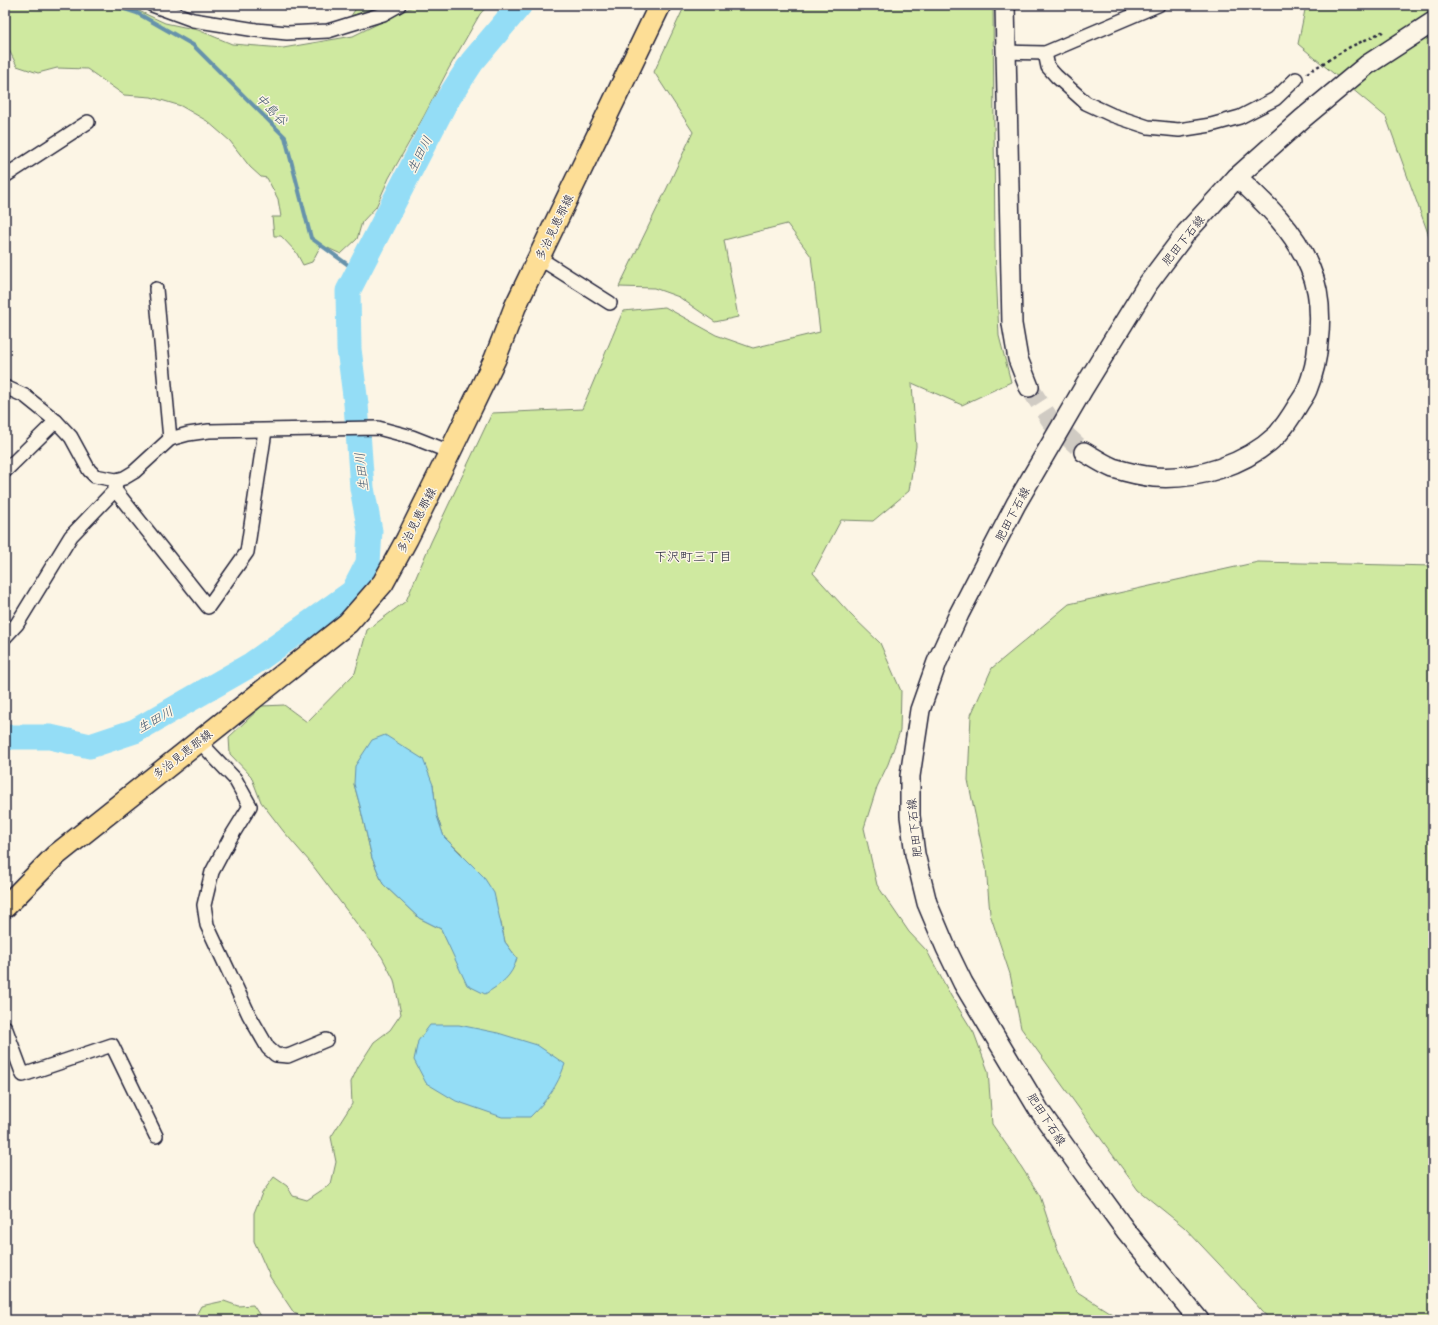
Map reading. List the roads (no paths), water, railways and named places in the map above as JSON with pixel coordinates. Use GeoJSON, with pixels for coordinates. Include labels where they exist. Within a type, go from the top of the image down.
{"type":"FeatureCollection","features":[{"type":"Feature","properties":{"kind":"main road","name":"多治見恵那線"},"geometry":{"type":"LineString","coordinates":[[5,908],[55,856],[348,623],[367,602],[386,577],[407,539],[495,359],[515,307],[660,5]]}},
{"type":"Feature","properties":{"kind":"main road"},"geometry":{"type":"LineString","coordinates":[[1005,5],[1012,324],[1018,359],[1029,387]]}},
{"type":"Feature","properties":{"kind":"main road","name":"肥田下石線"},"geometry":{"type":"LineString","coordinates":[[1199,1320],[1126,1231],[1082,1172],[1040,1110],[963,983],[946,948],[927,903],[915,854],[910,816],[910,776],[920,710],[937,662],[959,614],[1016,504],[1083,389],[1147,285],[1186,233],[1237,177],[1302,119],[1367,65],[1433,22]]}},
{"type":"Feature","properties":{"kind":"main road"},"geometry":{"type":"LineString","coordinates":[[1084,452],[1112,468],[1154,477],[1190,476],[1218,469],[1242,459],[1261,448],[1277,434],[1307,391],[1316,361],[1320,326],[1318,298],[1310,269],[1294,238],[1276,215],[1237,177]]}},
{"type":"Feature","properties":{"kind":"street"},"geometry":{"type":"LineString","coordinates":[[152,5],[193,20],[256,30],[287,33],[328,31],[383,14],[399,5]]}},
{"type":"Feature","properties":{"kind":"street"},"geometry":{"type":"LineString","coordinates":[[1006,52],[1045,53],[1158,5]]}},
{"type":"Feature","properties":{"kind":"street"},"geometry":{"type":"LineString","coordinates":[[1045,53],[1048,67],[1086,103],[1112,116],[1148,127],[1179,130],[1211,125],[1240,117],[1275,99],[1296,79]]}},
{"type":"Feature","properties":{"kind":"street"},"geometry":{"type":"LineString","coordinates":[[5,176],[88,122]]}},
{"type":"Feature","properties":{"kind":"street"},"geometry":{"type":"LineString","coordinates":[[539,258],[610,303]]}},
{"type":"Feature","properties":{"kind":"street"},"geometry":{"type":"LineString","coordinates":[[156,289],[170,439]]}},
{"type":"Feature","properties":{"kind":"street"},"geometry":{"type":"LineString","coordinates":[[5,386],[25,396],[56,421],[71,437],[89,470],[95,476],[116,485],[208,607],[247,552],[265,431]]}},
{"type":"Feature","properties":{"kind":"street"},"geometry":{"type":"LineString","coordinates":[[5,471],[56,421]]}},
{"type":"Feature","properties":{"kind":"street"},"geometry":{"type":"LineString","coordinates":[[5,637],[17,624],[71,536],[116,485],[134,472],[170,439],[188,434],[209,432],[378,428],[412,437],[450,452]]}},
{"type":"Feature","properties":{"kind":"street"},"geometry":{"type":"LineString","coordinates":[[199,740],[236,779],[250,806],[229,840],[212,872],[204,905],[207,925],[249,1015],[268,1048],[276,1055],[288,1056],[326,1040]]}},
{"type":"Feature","properties":{"kind":"street"},"geometry":{"type":"LineString","coordinates":[[5,1027],[23,1075],[112,1045],[156,1136]]}},
{"type":"Feature","properties":{"kind":"water"},"geometry":{"type":"Polygon","coordinates":[[[385,735],[423,759],[433,785],[437,816],[444,837],[483,876],[494,893],[505,942],[517,958],[509,975],[496,987],[485,994],[467,985],[441,929],[419,918],[383,884],[372,858],[354,784],[355,766],[372,740],[385,735]]]}},
{"type":"Feature","properties":{"kind":"water"},"geometry":{"type":"Polygon","coordinates":[[[430,1025],[459,1025],[498,1033],[537,1045],[565,1064],[559,1080],[551,1093],[530,1117],[502,1117],[456,1101],[426,1083],[414,1060],[418,1041],[430,1025]]]}},
{"type":"Feature","properties":{"kind":"waterway","name":"中島谷"},"geometry":{"type":"LineString","coordinates":[[112,5],[137,13],[193,45],[285,137],[311,238],[358,272]]}},
{"type":"Feature","properties":{"kind":"waterway","name":"生田川"},"geometry":{"type":"LineString","coordinates":[[5,739],[11,737],[50,737],[90,746],[135,731],[252,664],[353,592],[368,563],[370,531],[362,488],[356,404],[349,349],[348,291],[444,105],[472,62],[520,5]]}},
{"type":"Feature","properties":{"kind":"tunnel"},"geometry":{"type":"LineString","coordinates":[[1029,387],[1051,421],[1084,452]]}},
{"type":"Feature","properties":{"kind":"district","name":"下沢町三丁目"},"geometry":{"type":"Point","coordinates":[693,556]}}]}
